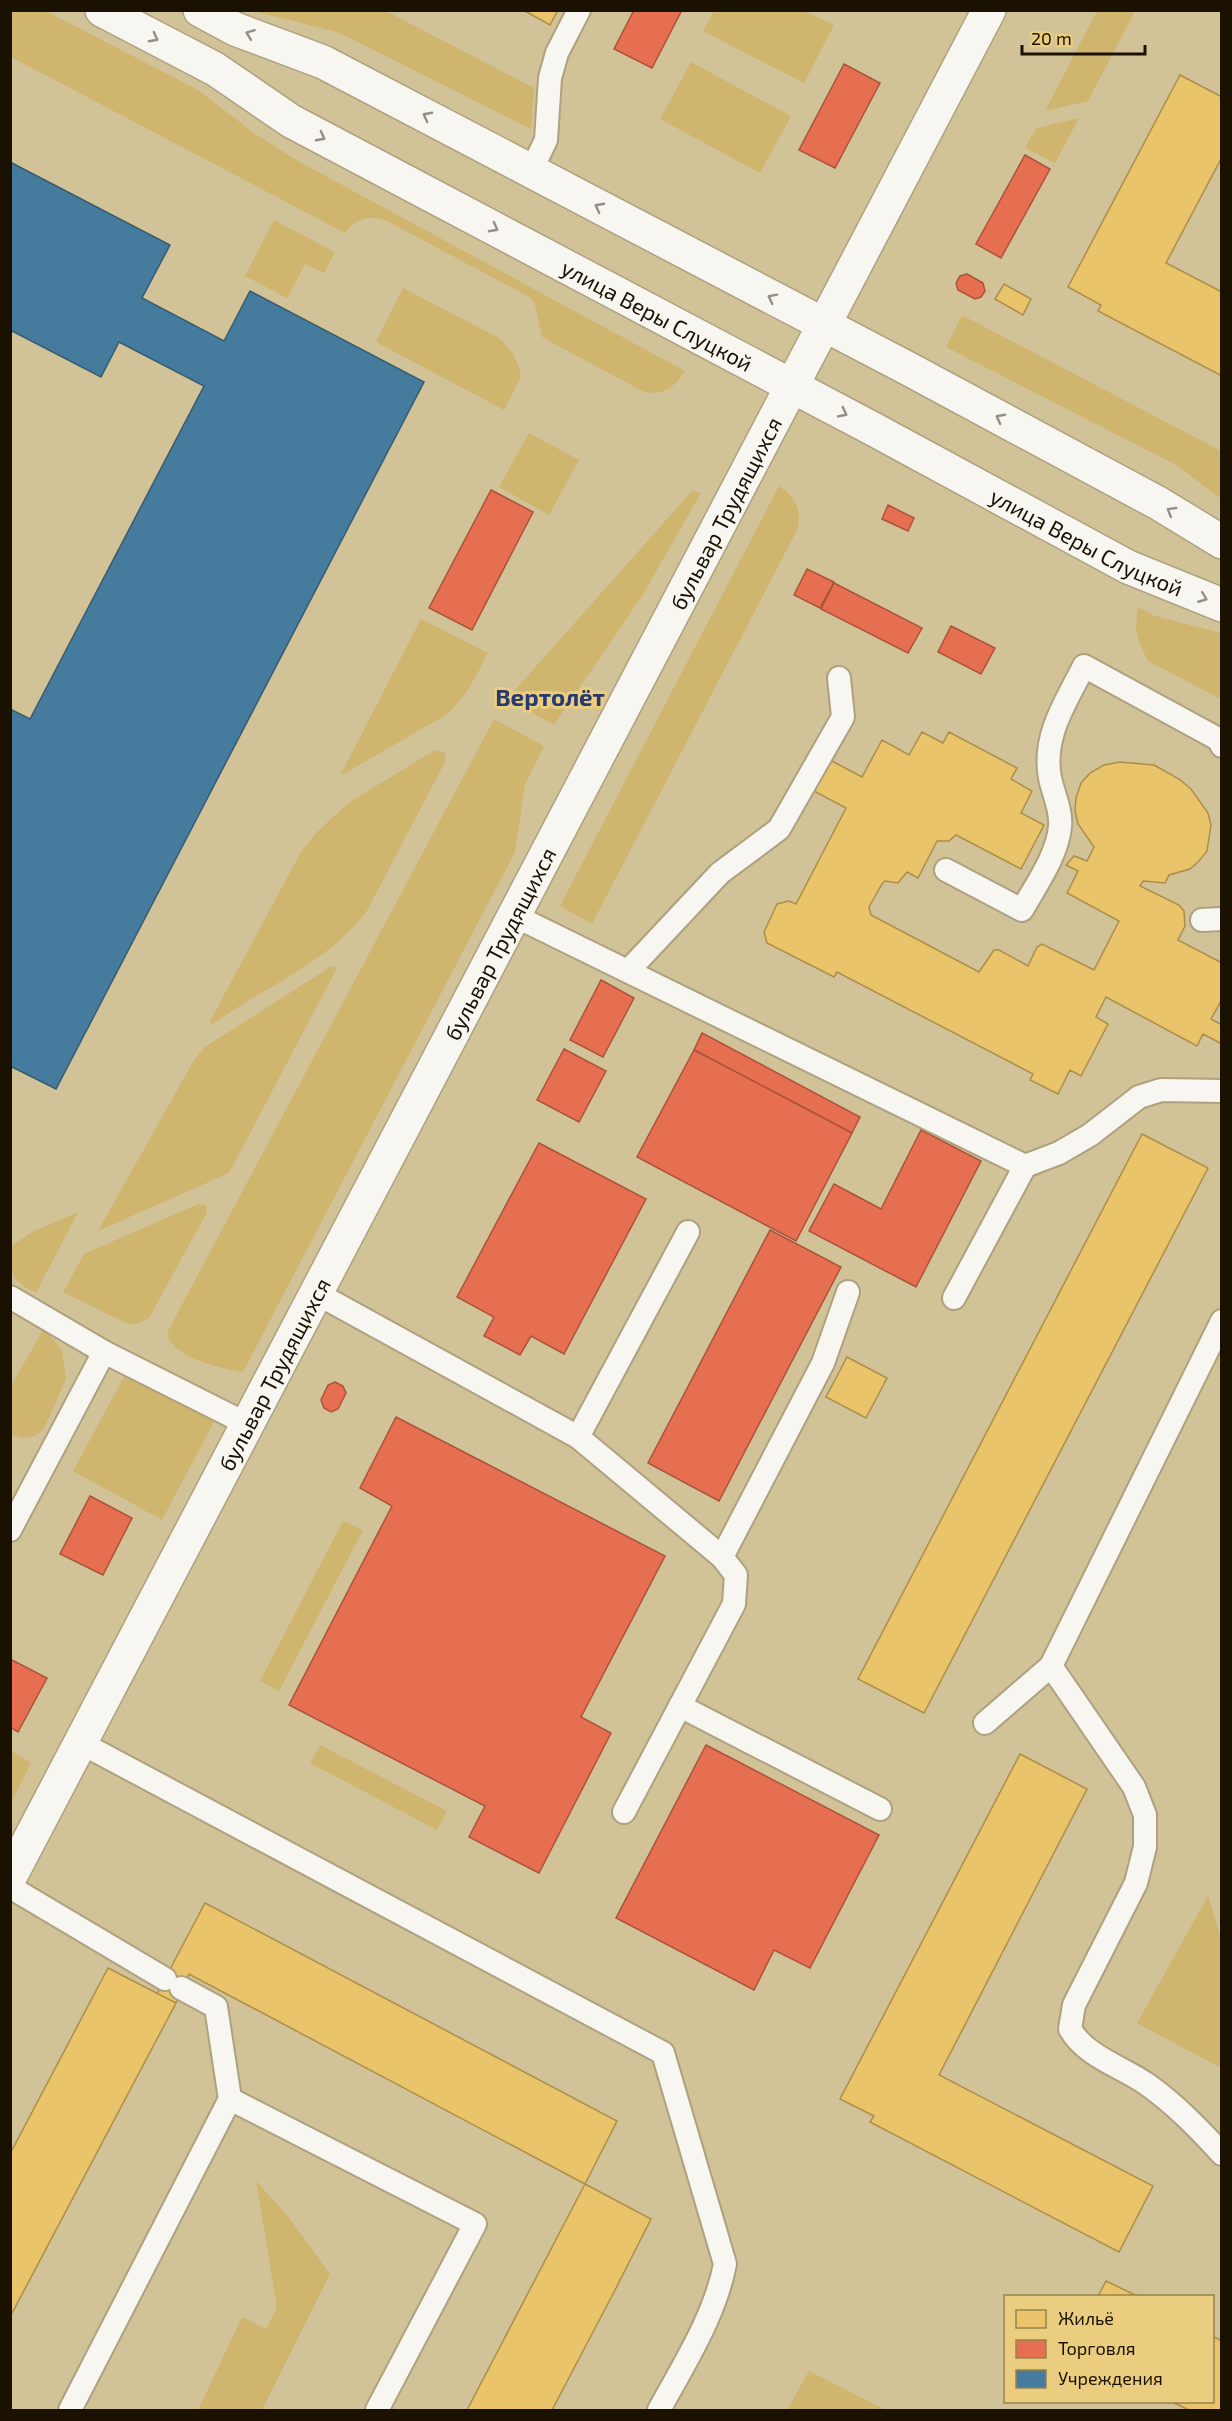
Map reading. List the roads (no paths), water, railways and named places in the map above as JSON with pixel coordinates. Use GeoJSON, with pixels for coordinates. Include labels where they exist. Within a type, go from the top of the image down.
{"type":"FeatureCollection","features":[{"type":"Feature","properties":{"kind":"street","name":"улица Веры Слуцкой"},"geometry":{"type":"LineString","coordinates":[[102,10],[214,69],[291,121],[1128,567],[1221,606]]}},
{"type":"Feature","properties":{"kind":"street"},"geometry":{"type":"LineString","coordinates":[[200,10],[235,29],[323,62],[1158,503],[1221,542]]}},
{"type":"Feature","properties":{"kind":"street","name":"бульвар Трудящихся"},"geometry":{"type":"LineString","coordinates":[[12,1871],[990,10]]}},
{"type":"Feature","properties":{"kind":"lane"},"geometry":{"type":"LineString","coordinates":[[531,171],[546,140],[550,78],[557,53],[579,10]]}},
{"type":"Feature","properties":{"kind":"lane"},"geometry":{"type":"LineString","coordinates":[[946,870],[1022,910],[1055,848],[1061,825],[1050,777],[1048,750],[1054,726],[1084,666],[1218,739],[1221,746]]}},
{"type":"Feature","properties":{"kind":"lane"},"geometry":{"type":"LineString","coordinates":[[628,971],[720,873],[779,829],[843,717],[839,678]]}},
{"type":"Feature","properties":{"kind":"lane"},"geometry":{"type":"LineString","coordinates":[[513,915],[1025,1166]]}},
{"type":"Feature","properties":{"kind":"lane"},"geometry":{"type":"LineString","coordinates":[[954,1298],[1025,1166],[1059,1153],[1090,1135],[1139,1097],[1161,1090],[1221,1091]]}},
{"type":"Feature","properties":{"kind":"lane"},"geometry":{"type":"LineString","coordinates":[[578,1437],[688,1232]]}},
{"type":"Feature","properties":{"kind":"lane"},"geometry":{"type":"LineString","coordinates":[[722,1557],[823,1363],[848,1292]]}},
{"type":"Feature","properties":{"kind":"lane"},"geometry":{"type":"LineString","coordinates":[[316,1293],[578,1437],[722,1557],[736,1575],[734,1604],[624,1812]]}},
{"type":"Feature","properties":{"kind":"lane"},"geometry":{"type":"LineString","coordinates":[[10,1297],[104,1352],[247,1424]]}},
{"type":"Feature","properties":{"kind":"lane"},"geometry":{"type":"LineString","coordinates":[[985,1723],[1051,1666],[1221,1321]]}},
{"type":"Feature","properties":{"kind":"lane"},"geometry":{"type":"LineString","coordinates":[[10,1530],[104,1352]]}},
{"type":"Feature","properties":{"kind":"lane"},"geometry":{"type":"LineString","coordinates":[[1051,1666],[1134,1787],[1145,1815],[1145,1847],[1136,1883],[1074,2005],[1070,2029],[1084,2046],[1156,2091],[1187,2117],[1221,2154]]}},
{"type":"Feature","properties":{"kind":"lane"},"geometry":{"type":"LineString","coordinates":[[680,1706],[880,1809]]}},
{"type":"Feature","properties":{"kind":"lane"},"geometry":{"type":"LineString","coordinates":[[81,1743],[663,2053],[725,2264],[713,2305],[659,2410]]}},
{"type":"Feature","properties":{"kind":"lane"},"geometry":{"type":"LineString","coordinates":[[12,1871],[173,1984],[216,2007],[230,2099],[70,2410]]}},
{"type":"Feature","properties":{"kind":"lane"},"geometry":{"type":"LineString","coordinates":[[230,2099],[475,2224],[377,2410]]}},
{"type":"Feature","properties":{"kind":"district","name":"Вертолёт"},"geometry":{"type":"Point","coordinates":[550,696]}}]}
